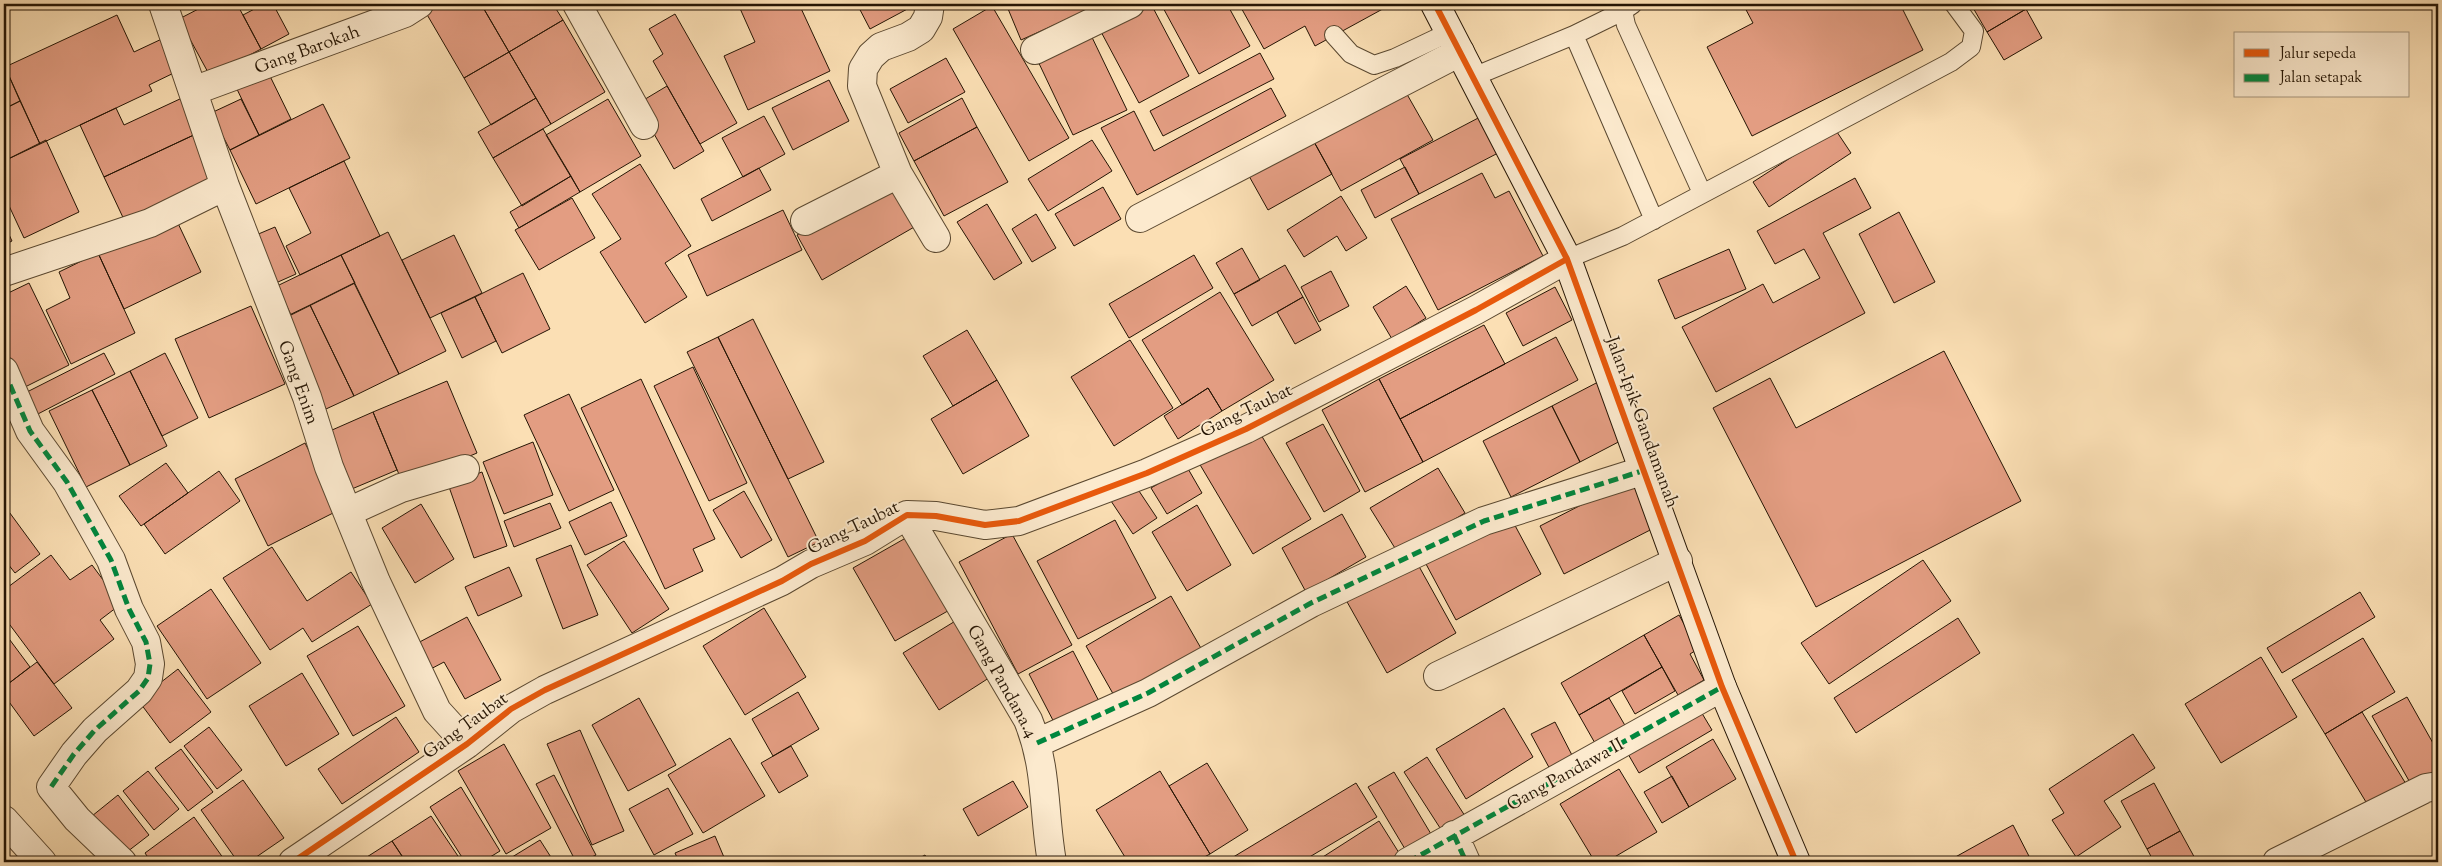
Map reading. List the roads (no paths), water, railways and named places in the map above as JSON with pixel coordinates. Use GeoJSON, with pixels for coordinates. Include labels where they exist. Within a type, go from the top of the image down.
{"type":"FeatureCollection","features":[{"type":"Feature","properties":{"kind":"street","name":"Gang Enim"},"geometry":{"type":"LineString","coordinates":[[162,4],[226,186],[307,397],[328,467],[376,582],[437,712],[467,744]]}},
{"type":"Feature","properties":{"kind":"street","name":"Gang Barokah"},"geometry":{"type":"LineString","coordinates":[[194,91],[406,13],[419,4]]}},
{"type":"Feature","properties":{"kind":"street"},"geometry":{"type":"LineString","coordinates":[[577,4],[644,126]]}},
{"type":"Feature","properties":{"kind":"street"},"geometry":{"type":"LineString","coordinates":[[930,4],[928,17],[920,29],[908,37],[882,48],[871,56],[863,69],[862,86],[898,174],[936,238]]}},
{"type":"Feature","properties":{"kind":"street"},"geometry":{"type":"LineString","coordinates":[[1035,50],[1130,4]]}},
{"type":"Feature","properties":{"kind":"street","name":"Jalan Ipik Gandamanah"},"geometry":{"type":"LineString","coordinates":[[1435,4],[1567,259],[1722,687],[1796,862]]}},
{"type":"Feature","properties":{"kind":"street"},"geometry":{"type":"LineString","coordinates":[[1140,218],[1455,42]]}},
{"type":"Feature","properties":{"kind":"street"},"geometry":{"type":"LineString","coordinates":[[806,221],[898,174]]}},
{"type":"Feature","properties":{"kind":"street"},"geometry":{"type":"LineString","coordinates":[[4,272],[150,223],[226,186]]}},
{"type":"Feature","properties":{"kind":"street","name":"Gang Taubat"},"geometry":{"type":"LineString","coordinates":[[293,862],[467,744],[511,709],[545,690],[782,581],[811,564],[864,541],[907,515],[936,516],[985,525],[1019,521],[1147,473],[1255,424],[1476,310],[1567,259]]}},
{"type":"Feature","properties":{"kind":"street"},"geometry":{"type":"LineString","coordinates":[[4,371],[30,432],[67,482],[111,560],[128,609],[146,642],[150,664],[148,678],[139,691],[95,730],[74,754],[51,787],[77,819],[122,862]]}},
{"type":"Feature","properties":{"kind":"street"},"geometry":{"type":"LineString","coordinates":[[348,512],[401,488],[465,469]]}},
{"type":"Feature","properties":{"kind":"street"},"geometry":{"type":"LineString","coordinates":[[1038,743],[1148,693],[1311,603],[1484,521],[1645,470]]}},
{"type":"Feature","properties":{"kind":"street","name":"Gang Pandana.4"},"geometry":{"type":"LineString","coordinates":[[907,515],[1028,720],[1038,743],[1045,784],[1052,862]]}},
{"type":"Feature","properties":{"kind":"street"},"geometry":{"type":"LineString","coordinates":[[1438,676],[1678,562]]}},
{"type":"Feature","properties":{"kind":"street","name":"Gang Pandawa II"},"geometry":{"type":"LineString","coordinates":[[1408,862],[1722,687]]}},
{"type":"Feature","properties":{"kind":"street"},"geometry":{"type":"LineString","coordinates":[[2277,862],[2426,788],[2438,786]]}},
{"type":"Feature","properties":{"kind":"street"},"geometry":{"type":"LineString","coordinates":[[4,820],[42,862]]}},
{"type":"Feature","properties":{"kind":"street"},"geometry":{"type":"LineString","coordinates":[[1454,835],[1466,862]]}},
{"type":"Feature","properties":{"kind":"lane"},"geometry":{"type":"LineString","coordinates":[[1567,259],[1623,236],[1952,62],[1971,47],[1974,31],[1954,4]]}},
{"type":"Feature","properties":{"kind":"lane"},"geometry":{"type":"LineString","coordinates":[[1628,8],[1626,25],[1702,193]]}},
{"type":"Feature","properties":{"kind":"lane"},"geometry":{"type":"LineString","coordinates":[[1473,77],[1574,35],[1628,8]]}},
{"type":"Feature","properties":{"kind":"lane"},"geometry":{"type":"LineString","coordinates":[[1334,35],[1351,54],[1374,65],[1455,42]]}},
{"type":"Feature","properties":{"kind":"lane"},"geometry":{"type":"LineString","coordinates":[[1574,35],[1654,220]]}}]}
